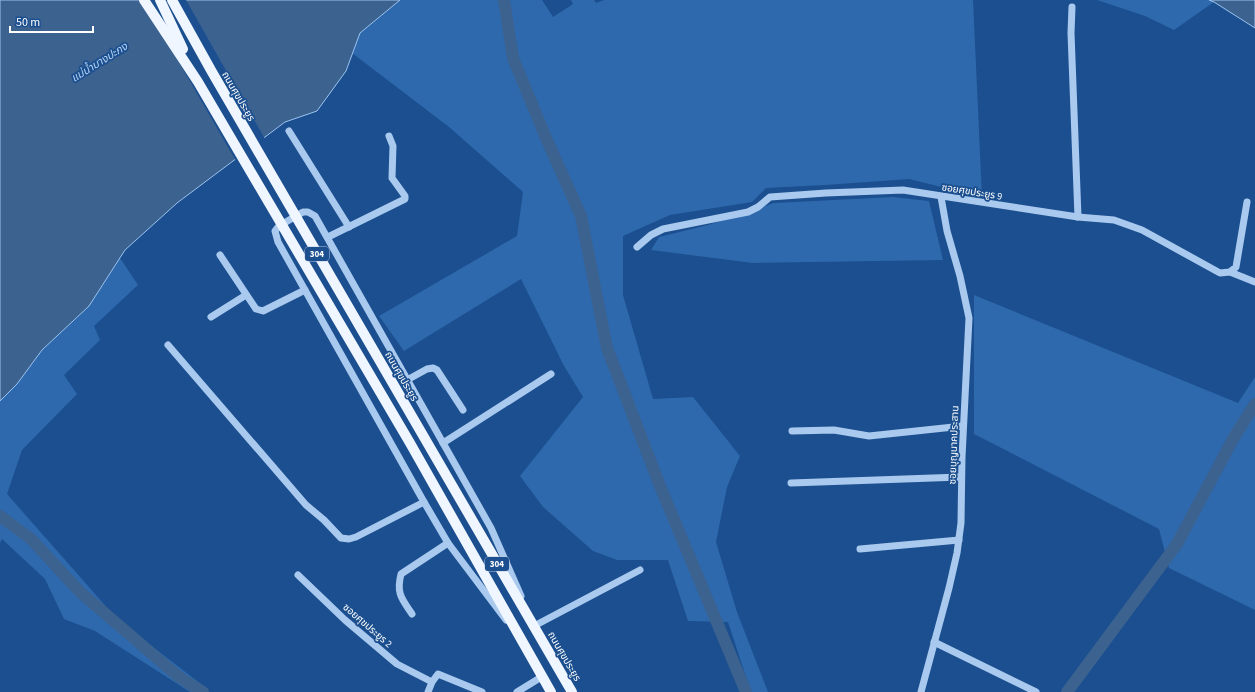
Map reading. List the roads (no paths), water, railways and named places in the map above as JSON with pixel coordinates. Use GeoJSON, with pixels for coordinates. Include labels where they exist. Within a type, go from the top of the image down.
{"type":"FeatureCollection","features":[{"type":"Feature","properties":{"kind":"main road","name":"304"},"geometry":{"type":"LineString","coordinates":[[144,0],[198,82],[410,443],[551,692]]}},
{"type":"Feature","properties":{"kind":"main road","name":"304"},"geometry":{"type":"LineString","coordinates":[[160,0],[198,82]]}},
{"type":"Feature","properties":{"kind":"main road","name":"ถนนศุขประยูร"},"geometry":{"type":"LineString","coordinates":[[165,0],[212,72]]}},
{"type":"Feature","properties":{"kind":"main road","name":"ถนนศุขประยูร"},"geometry":{"type":"LineString","coordinates":[[172,0],[212,72],[572,692]]}},
{"type":"Feature","properties":{"kind":"street"},"geometry":{"type":"LineString","coordinates":[[1072,7],[1071,33],[1078,217]]}},
{"type":"Feature","properties":{"kind":"street"},"geometry":{"type":"LineString","coordinates":[[289,131],[349,226]]}},
{"type":"Feature","properties":{"kind":"street"},"geometry":{"type":"LineString","coordinates":[[328,237],[404,199],[405,196],[392,178],[393,146],[389,136]]}},
{"type":"Feature","properties":{"kind":"street","name":"ซอยศุขประยูร 9"},"geometry":{"type":"LineString","coordinates":[[637,247],[651,235],[663,229],[748,212],[758,207],[770,197],[826,192],[903,190],[1078,217],[1114,220],[1142,230],[1220,273],[1230,272],[1255,282]]}},
{"type":"Feature","properties":{"kind":"street","name":"ซอยบุญนาคประสาน"},"geometry":{"type":"LineString","coordinates":[[921,692],[949,588],[961,523],[961,477],[969,318],[960,276],[947,231],[942,197]]}},
{"type":"Feature","properties":{"kind":"street"},"geometry":{"type":"LineString","coordinates":[[1230,272],[1236,267],[1247,202]]}},
{"type":"Feature","properties":{"kind":"street"},"geometry":{"type":"LineString","coordinates":[[522,641],[448,542],[278,242],[275,231],[279,226],[297,215],[303,212],[308,212],[315,216],[328,237],[491,528],[535,629],[640,570]]}},
{"type":"Feature","properties":{"kind":"street"},"geometry":{"type":"LineString","coordinates":[[220,255],[256,309],[263,311],[305,290]]}},
{"type":"Feature","properties":{"kind":"street"},"geometry":{"type":"LineString","coordinates":[[211,317],[246,295]]}},
{"type":"Feature","properties":{"kind":"street"},"geometry":{"type":"LineString","coordinates":[[168,345],[306,505],[324,520],[341,538],[349,539],[356,537],[424,502]]}},
{"type":"Feature","properties":{"kind":"street"},"geometry":{"type":"LineString","coordinates":[[407,380],[427,369],[433,368],[437,370],[463,410]]}},
{"type":"Feature","properties":{"kind":"street"},"geometry":{"type":"LineString","coordinates":[[443,443],[551,374]]}},
{"type":"Feature","properties":{"kind":"street"},"geometry":{"type":"LineString","coordinates":[[792,431],[834,430],[869,436],[963,426]]}},
{"type":"Feature","properties":{"kind":"street"},"geometry":{"type":"LineString","coordinates":[[791,483],[961,477]]}},
{"type":"Feature","properties":{"kind":"street"},"geometry":{"type":"LineString","coordinates":[[860,549],[959,540]]}},
{"type":"Feature","properties":{"kind":"street"},"geometry":{"type":"LineString","coordinates":[[412,614],[401,597],[398,586],[401,574],[448,542]]}},
{"type":"Feature","properties":{"kind":"street","name":"ซอยศุขประยูร 2"},"geometry":{"type":"LineString","coordinates":[[298,575],[345,620],[397,664],[432,682]]}},
{"type":"Feature","properties":{"kind":"street"},"geometry":{"type":"LineString","coordinates":[[934,642],[1036,692]]}},
{"type":"Feature","properties":{"kind":"street"},"geometry":{"type":"LineString","coordinates":[[428,692],[436,675],[442,674],[482,692]]}},
{"type":"Feature","properties":{"kind":"street"},"geometry":{"type":"LineString","coordinates":[[517,692],[543,676]]}},
{"type":"Feature","properties":{"kind":"water","name":"แม่น้ำบางปะกง"},"geometry":{"type":"Polygon","coordinates":[[[0,0],[400,0],[360,33],[346,71],[317,111],[285,122],[177,203],[125,250],[89,306],[42,350],[17,384],[0,401],[0,0]]]}},
{"type":"Feature","properties":{"kind":"water"},"geometry":{"type":"Polygon","coordinates":[[[1209,0],[1255,0],[1255,28],[1214,2],[1209,0]]]}},
{"type":"Feature","properties":{"kind":"waterway"},"geometry":{"type":"LineString","coordinates":[[504,0],[513,58],[546,138],[581,216],[607,348],[660,486],[746,692]]}},
{"type":"Feature","properties":{"kind":"waterway"},"geometry":{"type":"LineString","coordinates":[[1067,692],[1177,544],[1233,439],[1255,404]]}},
{"type":"Feature","properties":{"kind":"waterway"},"geometry":{"type":"LineString","coordinates":[[0,516],[31,539],[80,592],[179,677],[203,692]]}}]}
